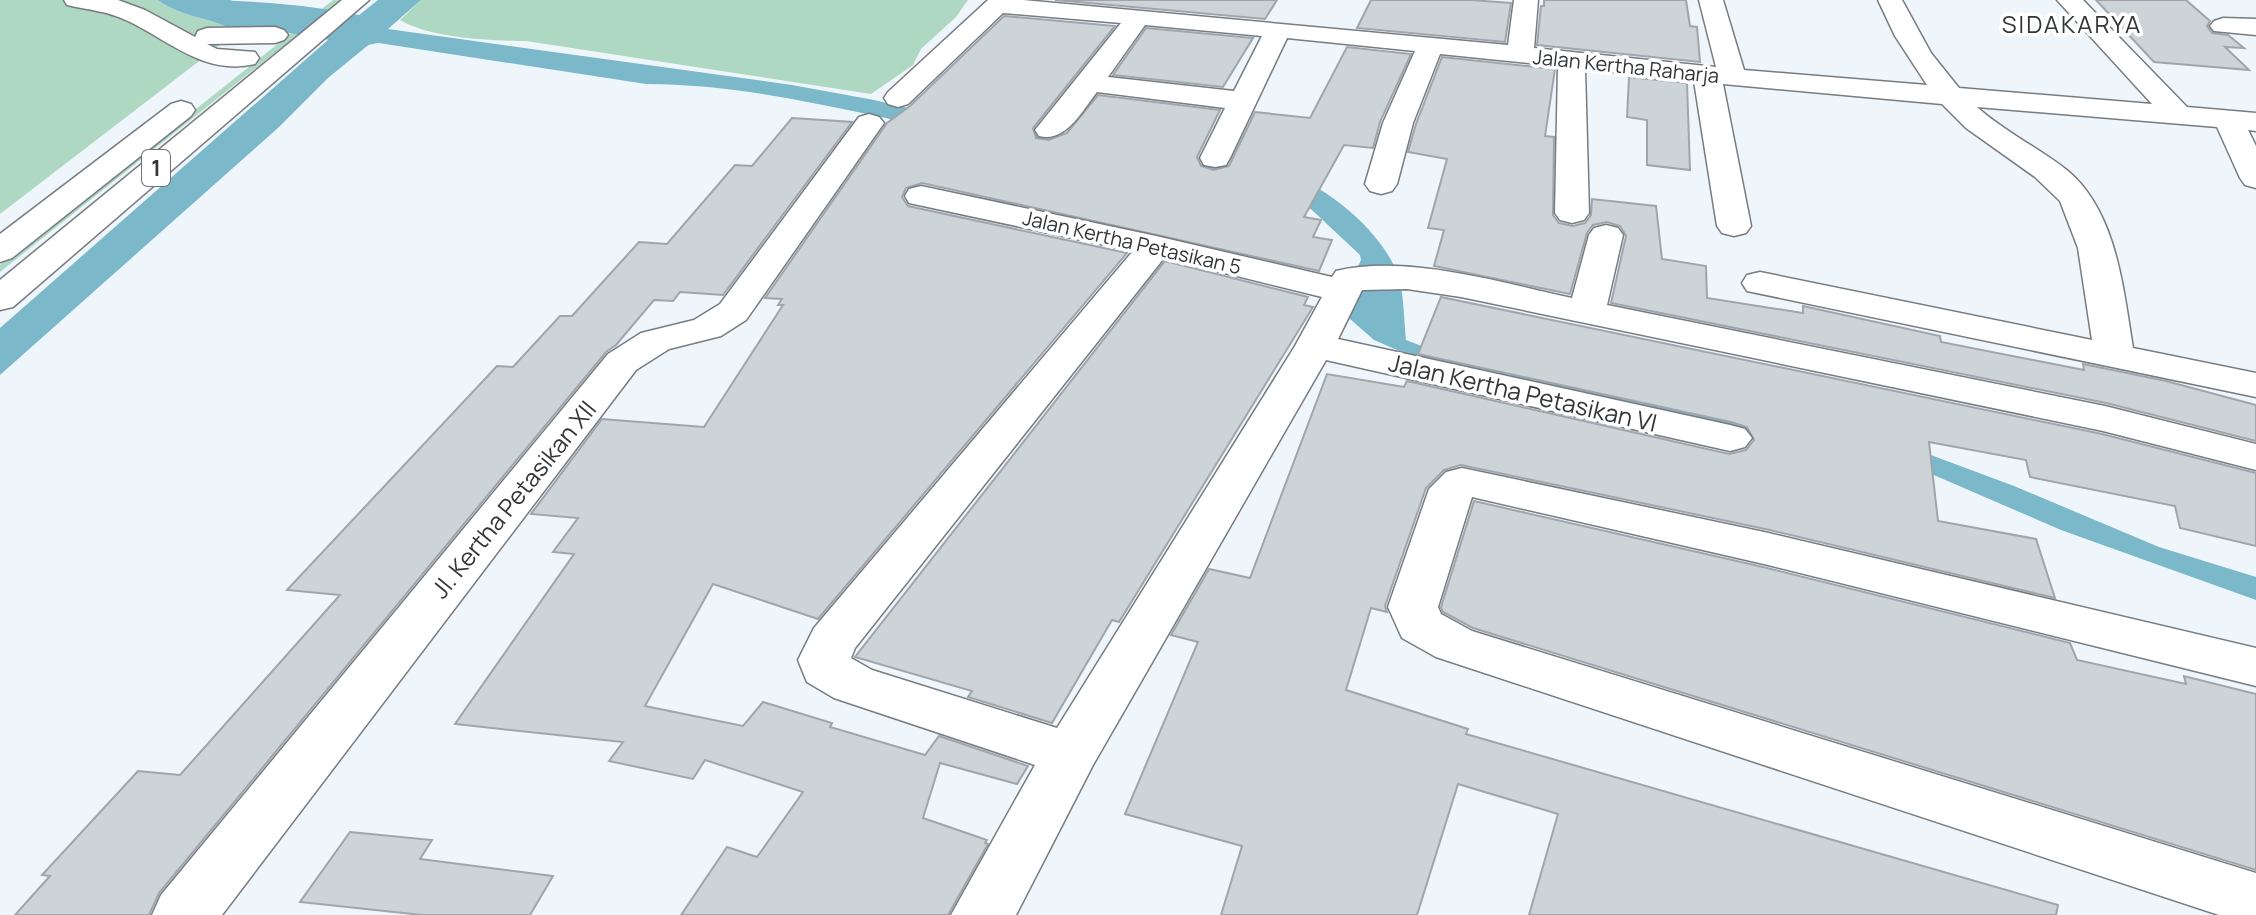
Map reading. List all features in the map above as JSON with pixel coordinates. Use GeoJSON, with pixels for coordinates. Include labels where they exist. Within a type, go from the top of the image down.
{"type":"FeatureCollection","features":[{"type":"Feature","properties":{"kind":"main road"},"geometry":{"type":"LineString","coordinates":[[76,0],[103,3],[136,15],[212,57],[246,58]]}},
{"type":"Feature","properties":{"kind":"main road"},"geometry":{"type":"LineString","coordinates":[[1520,54],[1526,0]]}},
{"type":"Feature","properties":{"kind":"main road"},"geometry":{"type":"LineString","coordinates":[[1711,0],[1734,226]]}},
{"type":"Feature","properties":{"kind":"main road"},"geometry":{"type":"LineString","coordinates":[[1890,0],[1947,96],[2075,197],[2084,213],[2105,292],[2114,355]]}},
{"type":"Feature","properties":{"kind":"main road"},"geometry":{"type":"LineString","coordinates":[[2069,0],[2180,117]]}},
{"type":"Feature","properties":{"kind":"main road","name":"Jalan Kertha Raharja"},"geometry":{"type":"LineString","coordinates":[[1000,2],[1154,12],[1278,30],[1331,23],[1430,46],[1720,76],[2242,121]]}},
{"type":"Feature","properties":{"kind":"main road","name":"Jl. Kertha Petasikan XII"},"geometry":{"type":"LineString","coordinates":[[184,915],[622,362],[655,341],[707,328],[733,312],[883,111],[1000,2]]}},
{"type":"Feature","properties":{"kind":"main road","name":"1"},"geometry":{"type":"LineString","coordinates":[[0,251],[246,58],[290,31],[350,6]]}},
{"type":"Feature","properties":{"kind":"main road"},"geometry":{"type":"LineString","coordinates":[[1050,130],[1154,12]]}},
{"type":"Feature","properties":{"kind":"main road"},"geometry":{"type":"LineString","coordinates":[[2223,26],[2256,27]]}},
{"type":"Feature","properties":{"kind":"main road"},"geometry":{"type":"LineString","coordinates":[[1215,158],[1278,30]]}},
{"type":"Feature","properties":{"kind":"main road"},"geometry":{"type":"LineString","coordinates":[[176,37],[290,31]]}},
{"type":"Feature","properties":{"kind":"main road","name":"1"},"geometry":{"type":"LineString","coordinates":[[0,299],[290,31]]}},
{"type":"Feature","properties":{"kind":"main road"},"geometry":{"type":"LineString","coordinates":[[1381,184],[1398,123],[1430,46]]}},
{"type":"Feature","properties":{"kind":"main road"},"geometry":{"type":"LineString","coordinates":[[1571,61],[1572,213]]}},
{"type":"Feature","properties":{"kind":"main road"},"geometry":{"type":"LineString","coordinates":[[1090,83],[1242,101]]}},
{"type":"Feature","properties":{"kind":"main road"},"geometry":{"type":"LineString","coordinates":[[2242,121],[2256,178]]}},
{"type":"Feature","properties":{"kind":"main road","name":"Jalan Kertha Petasikan 5"},"geometry":{"type":"LineString","coordinates":[[921,196],[1346,285],[1407,278],[1587,311],[2105,419],[2256,457]]}},
{"type":"Feature","properties":{"kind":"main road"},"geometry":{"type":"LineString","coordinates":[[1587,311],[1606,235]]}},
{"type":"Feature","properties":{"kind":"main road"},"geometry":{"type":"LineString","coordinates":[[1070,754],[853,684],[826,668],[824,660],[832,641],[1156,246]]}},
{"type":"Feature","properties":{"kind":"main road"},"geometry":{"type":"LineString","coordinates":[[1760,283],[2256,385]]}},
{"type":"Feature","properties":{"kind":"main road"},"geometry":{"type":"LineString","coordinates":[[983,915],[1070,754],[1315,346],[1346,285]]}},
{"type":"Feature","properties":{"kind":"main road","name":"Jalan Kertha Petasikan VI"},"geometry":{"type":"LineString","coordinates":[[1315,346],[1730,438]]}},
{"type":"Feature","properties":{"kind":"main road"},"geometry":{"type":"LineString","coordinates":[[2256,667],[1764,548],[1462,482],[1452,489],[1413,607],[1420,625],[1454,644],[2256,900]]}},
{"type":"Feature","properties":{"kind":"green space"},"geometry":{"type":"Polygon","coordinates":[[[0,0],[158,0],[237,32],[0,214],[0,0]]]}},
{"type":"Feature","properties":{"kind":"green space"},"geometry":{"type":"Polygon","coordinates":[[[333,0],[341,0],[0,272],[0,265],[333,0]]]}},
{"type":"Feature","properties":{"kind":"green space"},"geometry":{"type":"Polygon","coordinates":[[[421,0],[968,0],[956,17],[921,49],[913,65],[871,94],[526,41],[444,35],[400,20],[421,0]]]}},
{"type":"Feature","properties":{"kind":"water"},"geometry":{"type":"Polygon","coordinates":[[[158,0],[230,0],[254,10],[275,9],[237,32],[158,0]]]}},
{"type":"Feature","properties":{"kind":"water"},"geometry":{"type":"Polygon","coordinates":[[[378,0],[421,0],[388,29],[792,85],[951,118],[1311,184],[1351,212],[1385,250],[1399,278],[1406,340],[1437,352],[1904,445],[2014,486],[2159,547],[2256,577],[2256,600],[2061,530],[1899,460],[1701,430],[1427,363],[1374,340],[1350,319],[1347,291],[1361,260],[1360,255],[1312,210],[1274,187],[1036,148],[763,94],[646,84],[372,42],[328,78],[279,127],[0,375],[0,328],[329,39],[378,0]]]}},
{"type":"Feature","properties":{"kind":"building"},"geometry":{"type":"Polygon","coordinates":[[[1055,0],[1277,0],[1265,19],[1055,0]]]}},
{"type":"Feature","properties":{"kind":"building"},"geometry":{"type":"Polygon","coordinates":[[[1371,0],[1511,3],[1505,42],[1357,28],[1371,0]]]}},
{"type":"Feature","properties":{"kind":"building"},"geometry":{"type":"Polygon","coordinates":[[[1544,0],[1686,0],[1690,26],[1697,27],[1700,62],[1537,45],[1544,0]]]}},
{"type":"Feature","properties":{"kind":"building"},"geometry":{"type":"Polygon","coordinates":[[[2096,0],[2186,0],[2210,21],[2207,26],[2212,33],[2228,35],[2244,48],[2225,47],[2249,70],[2154,62],[2096,0]]]}},
{"type":"Feature","properties":{"kind":"building"},"geometry":{"type":"Polygon","coordinates":[[[1004,16],[1115,26],[1033,128],[1036,138],[1049,140],[1067,133],[1098,95],[1220,110],[1197,157],[1201,166],[1214,170],[1229,166],[1255,112],[1310,118],[1347,47],[1411,54],[1380,122],[1373,148],[1344,145],[1304,217],[1321,220],[1313,237],[1332,240],[1319,271],[922,183],[906,188],[902,197],[908,206],[1127,253],[818,619],[713,584],[645,706],[743,726],[763,702],[832,723],[830,727],[925,755],[939,736],[1028,766],[1017,784],[940,763],[923,818],[987,840],[985,843],[988,844],[948,915],[681,915],[727,847],[757,857],[803,792],[705,760],[693,779],[609,761],[623,742],[455,724],[574,554],[553,552],[578,518],[531,514],[602,419],[704,427],[783,305],[778,305],[782,299],[765,298],[887,123],[910,106],[1004,16]]]}},
{"type":"Feature","properties":{"kind":"building"},"geometry":{"type":"Polygon","coordinates":[[[1146,28],[1253,38],[1223,87],[1113,75],[1146,28]]]}},
{"type":"Feature","properties":{"kind":"building"},"geometry":{"type":"Polygon","coordinates":[[[1442,57],[1555,69],[1545,136],[1554,137],[1553,215],[1559,223],[1573,226],[1585,223],[1591,215],[1592,199],[1656,206],[1662,259],[1706,266],[1707,298],[1803,313],[1803,306],[1940,336],[1941,342],[2084,370],[2083,364],[2166,381],[2256,405],[2256,441],[2106,403],[1611,303],[1626,236],[1620,226],[1607,222],[1593,225],[1587,233],[1570,294],[1434,266],[1444,230],[1428,228],[1447,159],[1408,152],[1442,57]]]}},
{"type":"Feature","properties":{"kind":"building"},"geometry":{"type":"Polygon","coordinates":[[[1629,77],[1687,83],[1690,170],[1647,165],[1647,120],[1627,117],[1629,77]]]}},
{"type":"Feature","properties":{"kind":"building"},"geometry":{"type":"Polygon","coordinates":[[[792,118],[852,122],[723,295],[680,292],[673,301],[654,300],[616,345],[606,352],[159,893],[149,915],[15,915],[50,876],[42,875],[138,771],[180,775],[340,595],[287,590],[497,366],[513,367],[560,316],[572,316],[639,242],[667,244],[735,165],[752,166],[792,118]]]}},
{"type":"Feature","properties":{"kind":"building"},"geometry":{"type":"Polygon","coordinates":[[[1165,261],[1308,297],[1304,305],[1313,307],[1119,622],[1112,620],[1052,723],[968,697],[972,691],[855,657],[1165,261]]]}},
{"type":"Feature","properties":{"kind":"building"},"geometry":{"type":"Polygon","coordinates":[[[1441,297],[2102,434],[2256,473],[2256,546],[2180,528],[2175,506],[2030,477],[2026,460],[1929,442],[1938,521],[2036,539],[2055,598],[1765,529],[1461,465],[1444,470],[1426,488],[1385,606],[1387,612],[1371,608],[1346,690],[1468,729],[1466,734],[2058,905],[2056,915],[1529,915],[1558,814],[1458,784],[1417,915],[1221,915],[1242,846],[1125,814],[1198,642],[1171,635],[1209,569],[1250,578],[1327,374],[1404,387],[1407,381],[1729,454],[1746,450],[1754,440],[1747,427],[1731,422],[1418,354],[1441,297]]]}},
{"type":"Feature","properties":{"kind":"building"},"geometry":{"type":"Polygon","coordinates":[[[1474,501],[1763,567],[2070,643],[2077,660],[2186,684],[2184,676],[2256,694],[2256,870],[1473,628],[1443,612],[1441,607],[1474,501]]]}},
{"type":"Feature","properties":{"kind":"building"},"geometry":{"type":"Polygon","coordinates":[[[350,832],[432,840],[420,859],[553,876],[530,915],[422,915],[300,902],[350,832]]]}},
{"type":"Feature","properties":{"kind":"waterway"},"geometry":{"type":"LineString","coordinates":[[205,0],[243,12],[364,31]]}},
{"type":"Feature","properties":{"kind":"district","name":"SIDAKARYA"},"geometry":{"type":"Point","coordinates":[2072,23]}}]}
